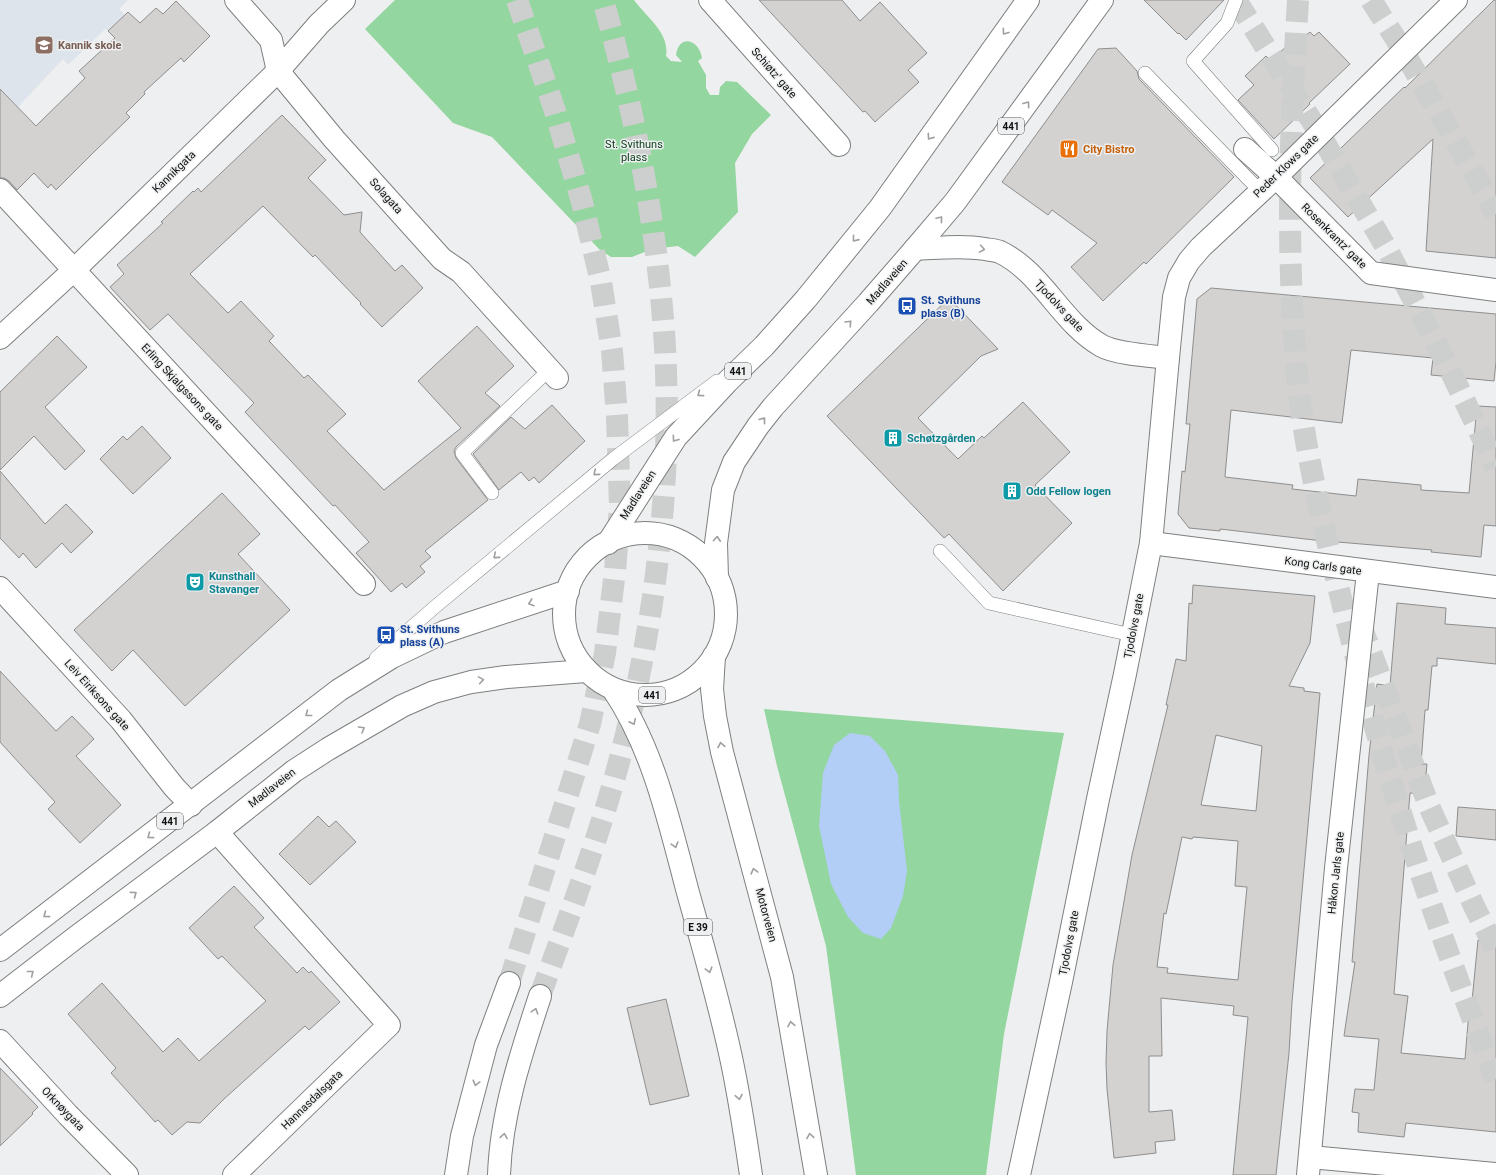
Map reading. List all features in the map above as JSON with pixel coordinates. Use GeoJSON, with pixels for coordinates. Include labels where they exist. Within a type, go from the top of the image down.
{"type":"FeatureCollection","features":[{"type":"Feature","properties":{"kind":"main road","name":"Solagata"},"geometry":{"type":"LineString","coordinates":[[236,0],[271,40],[278,71],[334,139],[437,253],[461,272],[553,374]]}},
{"type":"Feature","properties":{"kind":"main road","name":"Kannikgata"},"geometry":{"type":"LineString","coordinates":[[0,338],[74,270],[278,71],[319,24],[344,0]]}},
{"type":"Feature","properties":{"kind":"main road","name":"Schiøtz' gate"},"geometry":{"type":"LineString","coordinates":[[710,0],[838,145]]}},
{"type":"Feature","properties":{"kind":"main road","name":"Madlaveien"},"geometry":{"type":"LineString","coordinates":[[608,543],[676,437],[727,382],[764,346],[806,299],[880,208],[1028,0]]}},
{"type":"Feature","properties":{"kind":"main road","name":"Madlaveien"},"geometry":{"type":"LineString","coordinates":[[717,578],[716,543],[718,516],[723,490],[734,462],[758,426],[773,407],[868,303],[955,202],[1102,0]]}},
{"type":"Feature","properties":{"kind":"main road","name":"Peder Klows gate"},"geometry":{"type":"LineString","coordinates":[[1168,358],[1174,297],[1179,278],[1189,261],[1201,247],[1276,177],[1456,0]]}},
{"type":"Feature","properties":{"kind":"main road","name":"Rosenkrantz' gate"},"geometry":{"type":"LineString","coordinates":[[1245,149],[1276,177],[1371,273],[1496,290]]}},
{"type":"Feature","properties":{"kind":"main road","name":"Erling Skjalgssons gate"},"geometry":{"type":"LineString","coordinates":[[0,190],[364,584]]}},
{"type":"Feature","properties":{"kind":"main road","name":"Tjodolvs gate"},"geometry":{"type":"LineString","coordinates":[[915,249],[961,246],[999,252],[1028,272],[1087,337],[1104,347],[1124,352],[1168,358],[1151,543],[1019,1175]]}},
{"type":"Feature","properties":{"kind":"main road","name":"441"},"geometry":{"type":"LineString","coordinates":[[638,534],[654,534],[670,537],[697,553],[709,564],[717,578],[723,593],[726,609],[722,641],[705,669],[692,680],[678,688],[667,692],[645,696],[628,694],[613,689],[603,684],[586,670],[572,650],[566,633],[564,615],[568,591],[574,576],[583,563],[594,552],[608,543],[622,537],[638,534]]}},
{"type":"Feature","properties":{"kind":"main road","name":"Kong Carls gate"},"geometry":{"type":"LineString","coordinates":[[1151,543],[1368,572],[1496,587]]}},
{"type":"Feature","properties":{"kind":"main road","name":"Håkon Jarls gate"},"geometry":{"type":"LineString","coordinates":[[1309,1166],[1335,876],[1368,572]]}},
{"type":"Feature","properties":{"kind":"main road","name":"Leiv Eiriksons gate"},"geometry":{"type":"LineString","coordinates":[[0,588],[121,720],[174,787],[191,805]]}},
{"type":"Feature","properties":{"kind":"main road","name":"441"},"geometry":{"type":"LineString","coordinates":[[0,950],[339,690],[392,657],[444,632],[568,591]]}},
{"type":"Feature","properties":{"kind":"main road","name":"Motorveien"},"geometry":{"type":"LineString","coordinates":[[714,656],[712,690],[722,752],[782,976],[816,1175]]}},
{"type":"Feature","properties":{"kind":"main road","name":"Madlaveien"},"geometry":{"type":"LineString","coordinates":[[0,996],[217,832],[294,771],[328,748],[402,706],[434,692],[471,682],[506,677],[586,670]]}},
{"type":"Feature","properties":{"kind":"main road","name":"E 39"},"geometry":{"type":"LineString","coordinates":[[613,689],[627,710],[638,733],[655,778],[676,848],[730,1053],[751,1175]]}},
{"type":"Feature","properties":{"kind":"main road","name":"Hannasdalsgata"},"geometry":{"type":"LineString","coordinates":[[217,832],[390,1025],[234,1175]]}},
{"type":"Feature","properties":{"kind":"main road"},"geometry":{"type":"LineString","coordinates":[[456,1175],[462,1136],[486,1045],[508,982]]}},
{"type":"Feature","properties":{"kind":"main road"},"geometry":{"type":"LineString","coordinates":[[499,1175],[507,1115],[517,1065],[540,996]]}},
{"type":"Feature","properties":{"kind":"main road","name":"Orknøygata"},"geometry":{"type":"LineString","coordinates":[[0,1041],[68,1115],[127,1175]]}},
{"type":"Feature","properties":{"kind":"main road"},"geometry":{"type":"LineString","coordinates":[[1309,1166],[1496,1174]]}},
{"type":"Feature","properties":{"kind":"lane"},"geometry":{"type":"LineString","coordinates":[[1236,0],[1227,23],[1193,61],[1272,150]]}},
{"type":"Feature","properties":{"kind":"lane"},"geometry":{"type":"LineString","coordinates":[[1145,73],[1260,192]]}},
{"type":"Feature","properties":{"kind":"lane"},"geometry":{"type":"LineString","coordinates":[[339,690],[436,606],[613,459],[764,346]]}},
{"type":"Feature","properties":{"kind":"lane"},"geometry":{"type":"LineString","coordinates":[[492,493],[462,453],[553,374]]}},
{"type":"Feature","properties":{"kind":"lane"},"geometry":{"type":"LineString","coordinates":[[940,552],[989,602],[1132,635]]}},
{"type":"Feature","properties":{"kind":"shaded area","name":"Kannik skole"},"geometry":{"type":"Polygon","coordinates":[[[0,0],[128,0],[119,9],[125,15],[108,31],[105,29],[68,65],[63,59],[18,107],[0,89],[0,0]]]}},
{"type":"Feature","properties":{"kind":"green space","name":"St. Svithuns plass"},"geometry":{"type":"Polygon","coordinates":[[[395,0],[634,0],[661,33],[665,40],[666,56],[671,61],[682,62],[676,55],[681,44],[689,42],[693,43],[697,47],[702,58],[698,61],[706,75],[706,88],[710,95],[719,95],[720,87],[726,81],[737,82],[771,115],[752,134],[735,163],[738,212],[695,257],[678,246],[652,249],[632,257],[611,257],[599,249],[492,137],[453,123],[365,29],[395,0]]]}},
{"type":"Feature","properties":{"kind":"green space"},"geometry":{"type":"Polygon","coordinates":[[[764,709],[1064,733],[1004,1034],[986,1175],[856,1175],[826,946],[777,766],[764,709]]]}},
{"type":"Feature","properties":{"kind":"water"},"geometry":{"type":"Polygon","coordinates":[[[850,733],[870,736],[885,751],[898,775],[899,801],[907,871],[903,896],[891,928],[881,939],[863,933],[848,917],[831,884],[819,826],[823,773],[834,745],[850,733]]]}},
{"type":"Feature","properties":{"kind":"building"},"geometry":{"type":"Polygon","coordinates":[[[759,0],[842,0],[860,21],[880,2],[927,53],[908,70],[919,82],[875,122],[865,111],[863,112],[759,0]]]}},
{"type":"Feature","properties":{"kind":"building"},"geometry":{"type":"Polygon","coordinates":[[[1144,0],[1224,0],[1186,40],[1144,0]]]}},
{"type":"Feature","properties":{"kind":"building"},"geometry":{"type":"Polygon","coordinates":[[[1494,0],[1496,0],[1496,258],[1426,251],[1433,139],[1348,217],[1310,178],[1404,87],[1405,88],[1494,0]]]}},
{"type":"Feature","properties":{"kind":"building"},"geometry":{"type":"Polygon","coordinates":[[[176,1],[210,36],[184,62],[181,58],[144,92],[145,94],[126,113],[130,117],[56,190],[51,184],[48,188],[34,173],[17,190],[9,181],[4,178],[0,178],[0,89],[36,126],[85,78],[79,71],[115,38],[108,31],[128,12],[140,23],[156,8],[163,14],[176,1]]]}},
{"type":"Feature","properties":{"kind":"building"},"geometry":{"type":"Polygon","coordinates":[[[1310,32],[1314,36],[1319,32],[1350,64],[1274,139],[1238,100],[1254,85],[1245,76],[1266,56],[1271,61],[1296,37],[1299,41],[1310,32]]]}},
{"type":"Feature","properties":{"kind":"building"},"geometry":{"type":"Polygon","coordinates":[[[1116,48],[1137,71],[1139,79],[1234,177],[1146,264],[1144,262],[1103,301],[1071,267],[1097,243],[1052,210],[1048,215],[1002,182],[1098,49],[1116,48]]]}},
{"type":"Feature","properties":{"kind":"building"},"geometry":{"type":"Polygon","coordinates":[[[282,115],[326,160],[308,178],[344,215],[362,212],[360,232],[395,271],[402,265],[423,288],[382,327],[315,255],[313,257],[263,206],[190,274],[228,313],[241,301],[274,336],[269,341],[304,378],[308,375],[346,414],[327,431],[384,490],[461,428],[418,381],[477,326],[514,366],[485,393],[500,406],[456,447],[454,451],[456,458],[488,500],[425,551],[431,557],[420,566],[425,572],[406,588],[402,583],[391,592],[356,553],[369,542],[335,505],[333,506],[245,412],[254,403],[168,314],[150,330],[110,287],[124,274],[117,265],[163,223],[161,222],[193,191],[194,192],[198,188],[201,192],[282,115]]]}},
{"type":"Feature","properties":{"kind":"building"},"geometry":{"type":"Polygon","coordinates":[[[1211,288],[1496,314],[1496,362],[1494,381],[1431,375],[1433,358],[1351,350],[1342,423],[1231,410],[1225,476],[1293,485],[1292,489],[1356,496],[1358,479],[1421,485],[1421,490],[1469,493],[1477,406],[1496,407],[1496,526],[1484,525],[1481,557],[1431,552],[1432,550],[1314,540],[1220,529],[1220,531],[1189,528],[1178,514],[1182,471],[1185,472],[1190,424],[1186,424],[1197,299],[1211,288]]]}},
{"type":"Feature","properties":{"kind":"building"},"geometry":{"type":"Polygon","coordinates":[[[949,298],[998,349],[981,356],[918,418],[958,459],[982,436],[984,438],[1023,402],[1070,452],[1035,485],[1072,523],[1003,591],[949,534],[944,538],[827,416],[949,298]]]}},
{"type":"Feature","properties":{"kind":"building"},"geometry":{"type":"Polygon","coordinates":[[[57,336],[87,367],[45,407],[85,451],[65,470],[34,436],[0,470],[0,392],[57,336]]]}},
{"type":"Feature","properties":{"kind":"building"},"geometry":{"type":"Polygon","coordinates":[[[552,405],[585,441],[539,483],[534,477],[529,481],[521,472],[499,490],[473,454],[511,417],[525,429],[552,405]]]}},
{"type":"Feature","properties":{"kind":"building"},"geometry":{"type":"Polygon","coordinates":[[[142,426],[171,458],[133,494],[100,459],[123,436],[127,440],[142,426]]]}},
{"type":"Feature","properties":{"kind":"building"},"geometry":{"type":"Polygon","coordinates":[[[0,471],[45,524],[66,504],[93,532],[71,553],[62,543],[36,568],[23,553],[19,558],[0,538],[0,471]]]}},
{"type":"Feature","properties":{"kind":"building","name":"Kunsthall Stavanger"},"geometry":{"type":"Polygon","coordinates":[[[222,493],[260,534],[238,554],[290,610],[185,706],[133,650],[112,671],[74,630],[222,493]]]}},
{"type":"Feature","properties":{"kind":"building"},"geometry":{"type":"Polygon","coordinates":[[[1193,585],[1315,596],[1310,643],[1289,686],[1304,688],[1304,691],[1320,693],[1292,1002],[1289,1053],[1276,1175],[1233,1175],[1248,1017],[1233,1015],[1234,1006],[1161,998],[1162,1056],[1149,1056],[1149,1112],[1172,1110],[1175,1140],[1155,1142],[1156,1153],[1114,1158],[1106,1063],[1107,1031],[1113,965],[1132,855],[1168,705],[1166,705],[1176,659],[1186,661],[1189,603],[1192,604],[1193,585]],[[1216,735],[1201,805],[1256,811],[1262,746],[1216,735]],[[1182,837],[1166,914],[1164,913],[1157,967],[1168,968],[1167,973],[1238,980],[1247,887],[1235,886],[1238,841],[1193,837],[1192,839],[1182,837]]]}},
{"type":"Feature","properties":{"kind":"building"},"geometry":{"type":"Polygon","coordinates":[[[1397,603],[1446,608],[1445,624],[1496,628],[1496,664],[1437,658],[1437,666],[1432,666],[1428,710],[1425,710],[1421,764],[1427,764],[1424,794],[1410,793],[1394,994],[1408,996],[1401,1053],[1465,1059],[1469,1011],[1471,1011],[1478,940],[1496,941],[1496,1132],[1406,1123],[1404,1137],[1358,1132],[1359,1113],[1352,1112],[1355,1089],[1374,1090],[1379,1039],[1344,1036],[1355,962],[1352,962],[1369,755],[1377,684],[1390,686],[1397,603]]]}},
{"type":"Feature","properties":{"kind":"building"},"geometry":{"type":"Polygon","coordinates":[[[0,671],[56,731],[72,716],[94,739],[76,756],[121,805],[80,843],[48,809],[55,802],[0,742],[0,671]]]}},
{"type":"Feature","properties":{"kind":"building"},"geometry":{"type":"Polygon","coordinates":[[[1458,807],[1496,810],[1496,840],[1456,836],[1458,807]]]}},
{"type":"Feature","properties":{"kind":"building"},"geometry":{"type":"Polygon","coordinates":[[[318,816],[329,827],[336,821],[356,842],[310,885],[279,854],[318,816]]]}},
{"type":"Feature","properties":{"kind":"building"},"geometry":{"type":"Polygon","coordinates":[[[234,886],[264,918],[254,927],[297,973],[303,967],[309,973],[311,971],[340,1002],[309,1030],[305,1026],[224,1099],[200,1123],[187,1122],[172,1135],[158,1120],[155,1122],[111,1073],[116,1068],[68,1014],[102,983],[163,1052],[178,1038],[199,1061],[266,1001],[222,956],[218,959],[189,928],[234,886]]]}},
{"type":"Feature","properties":{"kind":"building"},"geometry":{"type":"Polygon","coordinates":[[[666,999],[689,1096],[650,1105],[627,1008],[666,999]]]}},
{"type":"Feature","properties":{"kind":"building"},"geometry":{"type":"Polygon","coordinates":[[[0,1068],[38,1107],[32,1113],[33,1114],[0,1146],[0,1068]]]}},
{"type":"Feature","properties":{"kind":"tunnel"},"geometry":{"type":"LineString","coordinates":[[509,983],[590,724],[605,653],[615,571],[620,507],[617,416],[612,351],[601,282],[582,202],[555,111],[517,0]]}},
{"type":"Feature","properties":{"kind":"tunnel"},"geometry":{"type":"LineString","coordinates":[[540,996],[598,833],[618,767],[637,687],[646,639],[660,542],[664,493],[667,396],[662,303],[657,259],[651,216],[635,129],[615,43],[603,0]]}},
{"type":"Feature","properties":{"kind":"tunnel"},"geometry":{"type":"LineString","coordinates":[[1236,0],[1315,126],[1387,249],[1452,374],[1496,467]]}},
{"type":"Feature","properties":{"kind":"tunnel"},"geometry":{"type":"LineString","coordinates":[[1298,0],[1291,144],[1290,240],[1294,336],[1298,384],[1305,435],[1326,536],[1354,649],[1389,773],[1428,897],[1496,1079]]}},
{"type":"Feature","properties":{"kind":"tunnel"},"geometry":{"type":"LineString","coordinates":[[1371,0],[1401,47],[1496,214]]}},
{"type":"Feature","properties":{"kind":"tunnel"},"geometry":{"type":"LineString","coordinates":[[1360,623],[1429,806],[1474,906],[1496,950]]}},
{"type":"Feature","properties":{"kind":"place","name":"Kannik skole"},"geometry":{"type":"Point","coordinates":[44,45]}},
{"type":"Feature","properties":{"kind":"place","name":"City Bistro"},"geometry":{"type":"Point","coordinates":[1069,149]}},
{"type":"Feature","properties":{"kind":"place","name":"St. Svithuns plass (B)"},"geometry":{"type":"Point","coordinates":[907,306]}},
{"type":"Feature","properties":{"kind":"place","name":"Schøtzgården"},"geometry":{"type":"Point","coordinates":[893,438]}},
{"type":"Feature","properties":{"kind":"place","name":"Odd Fellow logen"},"geometry":{"type":"Point","coordinates":[1012,491]}},
{"type":"Feature","properties":{"kind":"place","name":"Kunsthall Stavanger"},"geometry":{"type":"Point","coordinates":[195,582]}},
{"type":"Feature","properties":{"kind":"place","name":"St. Svithuns plass (A)"},"geometry":{"type":"Point","coordinates":[386,635]}}]}
